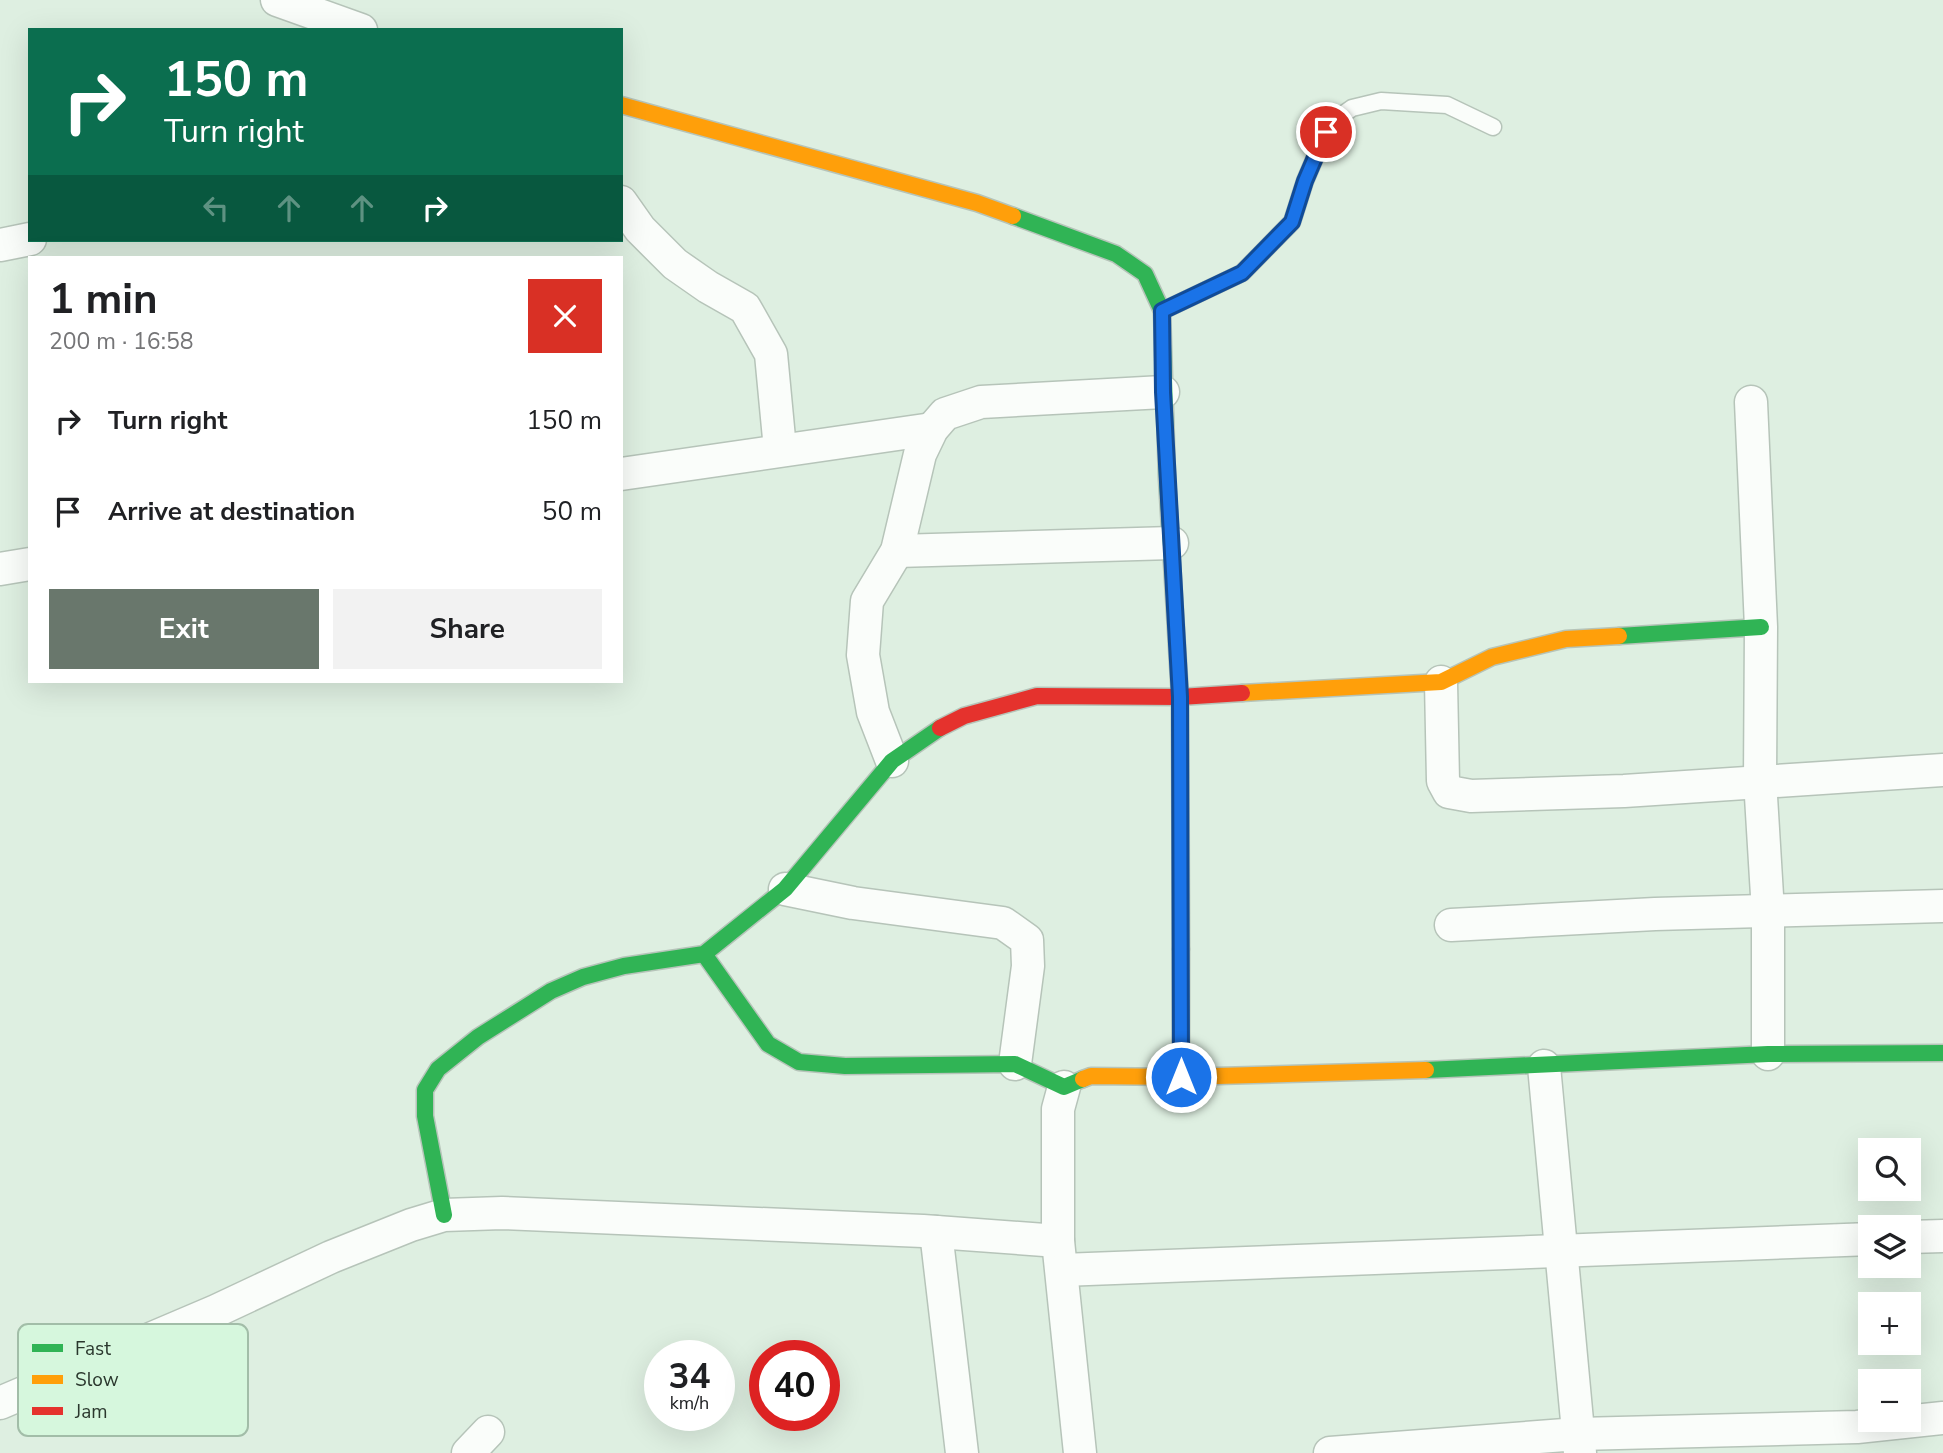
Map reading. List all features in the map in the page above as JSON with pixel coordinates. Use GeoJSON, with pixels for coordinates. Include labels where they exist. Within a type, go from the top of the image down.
{"type":"FeatureCollection","features":[{"type":"Feature","properties":{"kind":"street"},"geometry":{"type":"LineString","coordinates":[[276,0],[355,28]]}},
{"type":"Feature","properties":{"kind":"street"},"geometry":{"type":"LineString","coordinates":[[623,106],[978,203],[1116,254],[1145,274],[1162,311],[1163,392],[1180,697],[1181,1077]]}},
{"type":"Feature","properties":{"kind":"street"},"geometry":{"type":"LineString","coordinates":[[623,205],[640,229],[675,264],[708,288],[746,307],[771,354],[780,449]]}},
{"type":"Feature","properties":{"kind":"street"},"geometry":{"type":"LineString","coordinates":[[0,245],[28,239]]}},
{"type":"Feature","properties":{"kind":"street"},"geometry":{"type":"LineString","coordinates":[[892,761],[873,712],[863,655],[867,601],[897,551],[920,454],[932,429],[945,414],[981,402],[1163,392]]}},
{"type":"Feature","properties":{"kind":"street"},"geometry":{"type":"LineString","coordinates":[[1751,402],[1761,628],[1760,780],[1768,912],[1768,1054]]}},
{"type":"Feature","properties":{"kind":"street"},"geometry":{"type":"LineString","coordinates":[[623,474],[932,429]]}},
{"type":"Feature","properties":{"kind":"street"},"geometry":{"type":"LineString","coordinates":[[897,551],[1172,543]]}},
{"type":"Feature","properties":{"kind":"street"},"geometry":{"type":"LineString","coordinates":[[0,569],[28,564]]}},
{"type":"Feature","properties":{"kind":"street"},"geometry":{"type":"LineString","coordinates":[[444,1215],[425,1116],[425,1090],[438,1069],[478,1037],[551,991],[583,977],[624,966],[704,954],[775,894],[785,889],[892,761],[923,737],[964,716],[1037,696],[1180,697],[1441,682],[1492,657],[1566,639],[1761,628]]}},
{"type":"Feature","properties":{"kind":"street"},"geometry":{"type":"LineString","coordinates":[[1441,682],[1443,781],[1449,792],[1471,796],[1624,791],[1943,770]]}},
{"type":"Feature","properties":{"kind":"street"},"geometry":{"type":"LineString","coordinates":[[785,889],[853,902],[1003,923],[1027,940],[1028,966],[1015,1065]]}},
{"type":"Feature","properties":{"kind":"street"},"geometry":{"type":"LineString","coordinates":[[1451,925],[1655,914],[1943,906]]}},
{"type":"Feature","properties":{"kind":"street"},"geometry":{"type":"LineString","coordinates":[[704,954],[768,1044],[799,1062],[845,1066],[1015,1065],[1064,1087],[1091,1076],[1181,1077],[1544,1066],[1768,1054],[1943,1053]]}},
{"type":"Feature","properties":{"kind":"street"},"geometry":{"type":"LineString","coordinates":[[1544,1066],[1559,1253],[1579,1444]]}},
{"type":"Feature","properties":{"kind":"street"},"geometry":{"type":"LineString","coordinates":[[1064,1087],[1058,1109],[1060,1255],[1080,1453]]}},
{"type":"Feature","properties":{"kind":"street"},"geometry":{"type":"LineString","coordinates":[[185,1324],[331,1257],[444,1215],[502,1213],[936,1232],[1060,1255],[1559,1253],[1858,1240]]}},
{"type":"Feature","properties":{"kind":"street"},"geometry":{"type":"LineString","coordinates":[[936,1232],[962,1453]]}},
{"type":"Feature","properties":{"kind":"street"},"geometry":{"type":"LineString","coordinates":[[1921,1237],[1943,1236]]}},
{"type":"Feature","properties":{"kind":"street"},"geometry":{"type":"LineString","coordinates":[[0,1403],[18,1395]]}},
{"type":"Feature","properties":{"kind":"street"},"geometry":{"type":"LineString","coordinates":[[1330,1453],[1579,1444],[1857,1427],[1943,1418]]}},
{"type":"Feature","properties":{"kind":"lane"},"geometry":{"type":"LineString","coordinates":[[1162,311],[1242,273],[1292,222],[1305,181],[1326,132],[1335,120],[1353,108],[1381,101],[1447,105],[1493,127]]}},
{"type":"Feature","properties":{"kind":"traffic: fast"},"geometry":{"type":"LineString","coordinates":[[1013,216],[1116,254],[1145,274],[1162,311],[1167,479],[1180,697],[1181,949]]}},
{"type":"Feature","properties":{"kind":"traffic: fast"},"geometry":{"type":"LineString","coordinates":[[1619,636],[1761,627]]}},
{"type":"Feature","properties":{"kind":"traffic: fast"},"geometry":{"type":"LineString","coordinates":[[444,1215],[425,1116],[425,1090],[438,1069],[478,1037],[551,991],[583,977],[624,966],[704,954],[785,889],[892,761],[940,728]]}},
{"type":"Feature","properties":{"kind":"traffic: fast"},"geometry":{"type":"LineString","coordinates":[[704,954],[768,1044],[799,1062],[845,1066],[1015,1064],[1064,1087],[1083,1079]]}},
{"type":"Feature","properties":{"kind":"traffic: fast"},"geometry":{"type":"LineString","coordinates":[[1426,1070],[1768,1054],[1943,1053]]}},
{"type":"Feature","properties":{"kind":"traffic: slow"},"geometry":{"type":"LineString","coordinates":[[623,106],[977,203],[1013,216]]}},
{"type":"Feature","properties":{"kind":"traffic: slow"},"geometry":{"type":"LineString","coordinates":[[1242,693],[1441,682],[1492,657],[1566,639],[1619,636]]}},
{"type":"Feature","properties":{"kind":"traffic: slow"},"geometry":{"type":"LineString","coordinates":[[1181,949],[1181,1077]]}},
{"type":"Feature","properties":{"kind":"traffic: slow"},"geometry":{"type":"LineString","coordinates":[[1083,1079],[1091,1076],[1181,1077],[1426,1070]]}},
{"type":"Feature","properties":{"kind":"traffic: jam"},"geometry":{"type":"LineString","coordinates":[[940,728],[964,716],[1037,696],[1180,697],[1242,693]]}},
{"type":"Feature","properties":{"kind":"route"},"geometry":{"type":"LineString","coordinates":[[1181,1077],[1180,697],[1177,604],[1167,479],[1162,311],[1242,273],[1292,222],[1305,181],[1326,132]]}}]}
